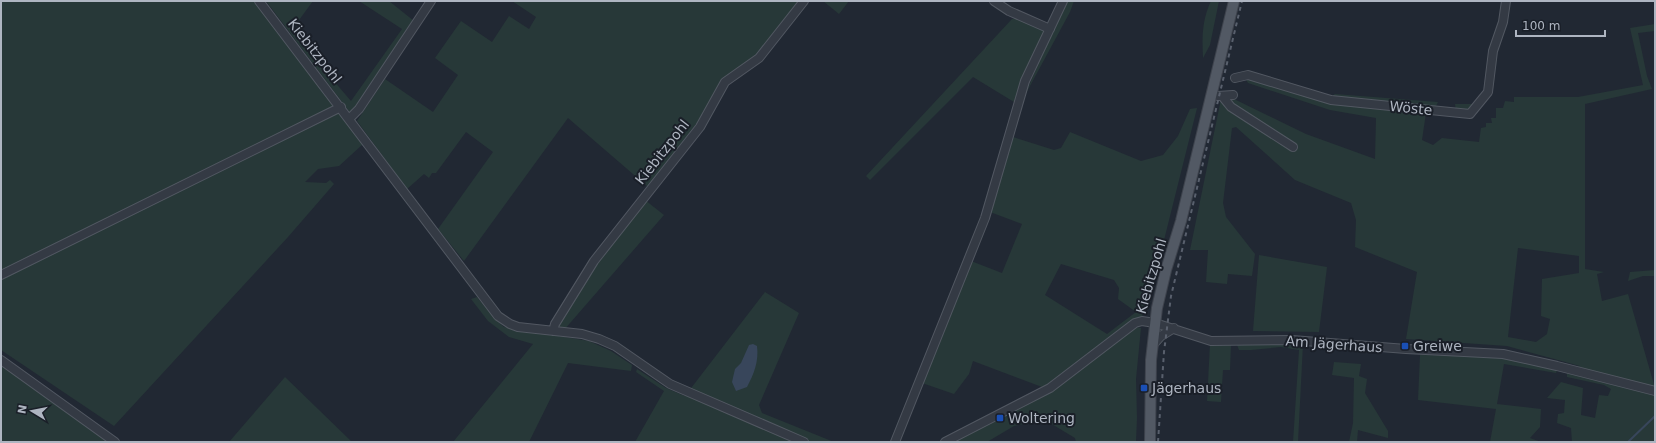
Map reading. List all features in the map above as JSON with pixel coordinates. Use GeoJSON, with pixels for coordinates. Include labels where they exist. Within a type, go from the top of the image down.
{"type":"FeatureCollection","features":[{"type":"Feature","properties":{"kind":"main road","name":"Kiebitzpohl"},"geometry":{"type":"LineString","coordinates":[[1155,323],[1161,289],[1181,221],[1234,1]]}},
{"type":"Feature","properties":{"kind":"main road"},"geometry":{"type":"LineString","coordinates":[[1150,442],[1152,346],[1155,323]]}},
{"type":"Feature","properties":{"kind":"street","name":"Kiebitzpohl"},"geometry":{"type":"LineString","coordinates":[[259,1],[341,107],[498,316],[510,324],[518,327],[582,334],[599,339],[615,346],[670,384],[804,442]]}},
{"type":"Feature","properties":{"kind":"street"},"geometry":{"type":"LineString","coordinates":[[349,119],[359,109],[431,1]]}},
{"type":"Feature","properties":{"kind":"street","name":"Kiebitzpohl"},"geometry":{"type":"LineString","coordinates":[[553,331],[555,324],[594,261],[700,127],[725,82],[759,58],[804,1]]}},
{"type":"Feature","properties":{"kind":"street"},"geometry":{"type":"LineString","coordinates":[[994,1],[1009,11],[1050,29]]}},
{"type":"Feature","properties":{"kind":"street"},"geometry":{"type":"LineString","coordinates":[[895,442],[985,218],[1024,81],[1063,1]]}},
{"type":"Feature","properties":{"kind":"street","name":"Wöste"},"geometry":{"type":"LineString","coordinates":[[1235,78],[1248,75],[1331,100],[1470,114],[1488,92],[1493,51],[1503,22],[1506,1]]}},
{"type":"Feature","properties":{"kind":"street"},"geometry":{"type":"LineString","coordinates":[[1211,94],[1222,96],[1233,95]]}},
{"type":"Feature","properties":{"kind":"street"},"geometry":{"type":"LineString","coordinates":[[1222,96],[1231,106],[1293,147]]}},
{"type":"Feature","properties":{"kind":"street"},"geometry":{"type":"LineString","coordinates":[[1,275],[341,107]]}},
{"type":"Feature","properties":{"kind":"street","name":"Kiebitzpohl"},"geometry":{"type":"LineString","coordinates":[[944,442],[1050,388],[1135,323],[1142,321],[1155,323]]}},
{"type":"Feature","properties":{"kind":"street","name":"Am Jägerhaus"},"geometry":{"type":"LineString","coordinates":[[1155,323],[1211,341],[1300,340],[1406,349],[1503,354],[1558,366],[1655,391]]}},
{"type":"Feature","properties":{"kind":"street"},"geometry":{"type":"LineString","coordinates":[[1152,346],[1160,336],[1174,328]]}},
{"type":"Feature","properties":{"kind":"street"},"geometry":{"type":"LineString","coordinates":[[1,360],[115,442]]}},
{"type":"Feature","properties":{"kind":"shaded area"},"geometry":{"type":"Polygon","coordinates":[[[1,1],[254,1],[363,144],[339,166],[318,169],[305,182],[326,183],[330,180],[334,184],[288,237],[114,426],[1,350],[1,1]]]}},
{"type":"Feature","properties":{"kind":"shaded area"},"geometry":{"type":"Polygon","coordinates":[[[266,1],[313,1],[291,31],[351,101],[402,29],[359,1],[389,1],[414,21],[351,114],[266,1]]]}},
{"type":"Feature","properties":{"kind":"shaded area"},"geometry":{"type":"Polygon","coordinates":[[[512,1],[799,1],[758,54],[723,79],[697,123],[648,187],[568,118],[464,261],[438,229],[493,152],[466,132],[436,173],[432,173],[429,178],[424,174],[407,189],[357,121],[385,79],[433,112],[458,75],[435,58],[461,21],[492,42],[509,16],[529,29],[536,17],[512,1]]]}},
{"type":"Feature","properties":{"kind":"shaded area"},"geometry":{"type":"Polygon","coordinates":[[[823,1],[849,1],[839,14],[823,1]]]}},
{"type":"Feature","properties":{"kind":"shaded area"},"geometry":{"type":"Polygon","coordinates":[[[1066,1],[1074,1],[1070,12],[1024,97],[1066,1]]]}},
{"type":"Feature","properties":{"kind":"shaded area"},"geometry":{"type":"Polygon","coordinates":[[[1211,1],[1219,1],[1210,45],[1203,58],[1203,29],[1211,1]]]}},
{"type":"Feature","properties":{"kind":"shaded area"},"geometry":{"type":"Polygon","coordinates":[[[1012,19],[1021,19],[1043,29],[1045,34],[1029,62],[1014,102],[973,77],[870,180],[866,176],[1012,19]]]}},
{"type":"Feature","properties":{"kind":"shaded area"},"geometry":{"type":"Polygon","coordinates":[[[1655,24],[1655,31],[1638,33],[1647,76],[1652,89],[1585,104],[1585,269],[1604,272],[1597,274],[1602,301],[1628,294],[1655,388],[1574,368],[1580,366],[1507,346],[1406,339],[1417,272],[1355,247],[1356,220],[1351,203],[1295,180],[1236,127],[1232,128],[1223,203],[1226,217],[1255,254],[1252,276],[1228,274],[1227,284],[1206,282],[1208,250],[1190,250],[1221,99],[1234,99],[1306,134],[1375,159],[1376,118],[1330,110],[1248,83],[1245,78],[1330,102],[1426,113],[1422,140],[1433,145],[1442,138],[1479,142],[1481,128],[1486,127],[1486,123],[1492,123],[1491,118],[1496,118],[1496,108],[1503,108],[1505,101],[1514,102],[1514,97],[1578,97],[1643,85],[1630,28],[1655,24]],[[1518,248],[1508,337],[1536,342],[1547,334],[1550,319],[1541,316],[1542,279],[1579,273],[1579,256],[1518,248]]]}},
{"type":"Feature","properties":{"kind":"shaded area"},"geometry":{"type":"Polygon","coordinates":[[[1335,94],[1438,102],[1435,108],[1331,97],[1335,94]]]}},
{"type":"Feature","properties":{"kind":"shaded area"},"geometry":{"type":"Polygon","coordinates":[[[1455,104],[1476,104],[1468,113],[1456,111],[1455,104]]]}},
{"type":"Feature","properties":{"kind":"shaded area"},"geometry":{"type":"Polygon","coordinates":[[[1197,108],[1160,256],[1156,255],[1142,317],[1136,319],[1049,384],[1042,387],[973,361],[969,374],[954,394],[922,383],[938,348],[971,261],[1002,273],[1022,224],[990,212],[1013,137],[1054,150],[1061,148],[1070,132],[1141,161],[1163,155],[1178,136],[1190,109],[1197,108]],[[1061,264],[1045,295],[1107,334],[1136,312],[1118,299],[1119,288],[1114,280],[1061,264]]]}},
{"type":"Feature","properties":{"kind":"shaded area"},"geometry":{"type":"Polygon","coordinates":[[[645,200],[664,215],[564,330],[558,325],[599,260],[645,200]]]}},
{"type":"Feature","properties":{"kind":"shaded area"},"geometry":{"type":"Polygon","coordinates":[[[1259,255],[1327,267],[1319,332],[1253,331],[1259,255]]]}},
{"type":"Feature","properties":{"kind":"shaded area"},"geometry":{"type":"Polygon","coordinates":[[[1655,270],[1655,276],[1643,276],[1628,281],[1630,272],[1655,270]]]}},
{"type":"Feature","properties":{"kind":"shaded area"},"geometry":{"type":"Polygon","coordinates":[[[765,292],[799,313],[759,405],[762,413],[834,442],[635,442],[664,391],[636,372],[637,369],[666,388],[685,396],[765,292]]]}},
{"type":"Feature","properties":{"kind":"shaded area"},"geometry":{"type":"Polygon","coordinates":[[[477,297],[494,318],[504,327],[589,341],[611,351],[632,365],[631,371],[568,363],[529,442],[453,442],[533,344],[509,337],[488,321],[471,299],[477,297]]]}},
{"type":"Feature","properties":{"kind":"shaded area"},"geometry":{"type":"Polygon","coordinates":[[[1136,327],[1141,328],[1136,379],[1136,442],[1076,442],[1075,438],[1045,420],[1014,426],[987,442],[954,442],[1052,391],[1136,327]]]}},
{"type":"Feature","properties":{"kind":"shaded area"},"geometry":{"type":"Polygon","coordinates":[[[1277,343],[1303,344],[1298,442],[1293,442],[1299,350],[1281,347],[1239,350],[1237,345],[1277,343]]]}},
{"type":"Feature","properties":{"kind":"shaded area"},"geometry":{"type":"Polygon","coordinates":[[[1210,344],[1231,345],[1230,370],[1223,370],[1221,402],[1207,401],[1210,344]]]}},
{"type":"Feature","properties":{"kind":"shaded area"},"geometry":{"type":"Polygon","coordinates":[[[1420,355],[1505,356],[1558,368],[1556,373],[1504,364],[1497,404],[1541,409],[1540,427],[1530,438],[1541,442],[1490,442],[1496,409],[1418,400],[1420,355]]]}},
{"type":"Feature","properties":{"kind":"shaded area"},"geometry":{"type":"Polygon","coordinates":[[[1334,362],[1361,364],[1359,376],[1367,379],[1365,393],[1388,431],[1388,438],[1358,430],[1357,442],[1349,442],[1353,423],[1354,378],[1332,375],[1334,362]]]}},
{"type":"Feature","properties":{"kind":"shaded area"},"geometry":{"type":"Polygon","coordinates":[[[1,364],[110,442],[1,442],[1,364]]]}},
{"type":"Feature","properties":{"kind":"shaded area"},"geometry":{"type":"Polygon","coordinates":[[[1567,371],[1655,394],[1655,442],[1572,442],[1571,428],[1557,423],[1558,414],[1564,413],[1565,400],[1547,398],[1561,382],[1583,388],[1581,415],[1595,418],[1599,395],[1608,396],[1611,389],[1604,385],[1567,377],[1567,371]]]}},
{"type":"Feature","properties":{"kind":"shaded area"},"geometry":{"type":"Polygon","coordinates":[[[285,377],[352,442],[229,442],[285,377]]]}},
{"type":"Feature","properties":{"kind":"water"},"geometry":{"type":"Polygon","coordinates":[[[753,344],[757,346],[757,362],[754,372],[747,387],[736,391],[732,382],[735,369],[741,363],[749,345],[753,344]]]}},
{"type":"Feature","properties":{"kind":"waterway"},"geometry":{"type":"LineString","coordinates":[[1628,442],[1655,416]]}},
{"type":"Feature","properties":{"kind":"railway"},"geometry":{"type":"LineString","coordinates":[[1158,442],[1164,352],[1171,296],[1242,1]]}},
{"type":"Feature","properties":{"kind":"place","name":"Greiwe"},"geometry":{"type":"Point","coordinates":[1405,346]}},
{"type":"Feature","properties":{"kind":"place","name":"Jägerhaus"},"geometry":{"type":"Point","coordinates":[1144,388]}},
{"type":"Feature","properties":{"kind":"place","name":"Woltering"},"geometry":{"type":"Point","coordinates":[1000,418]}}]}
